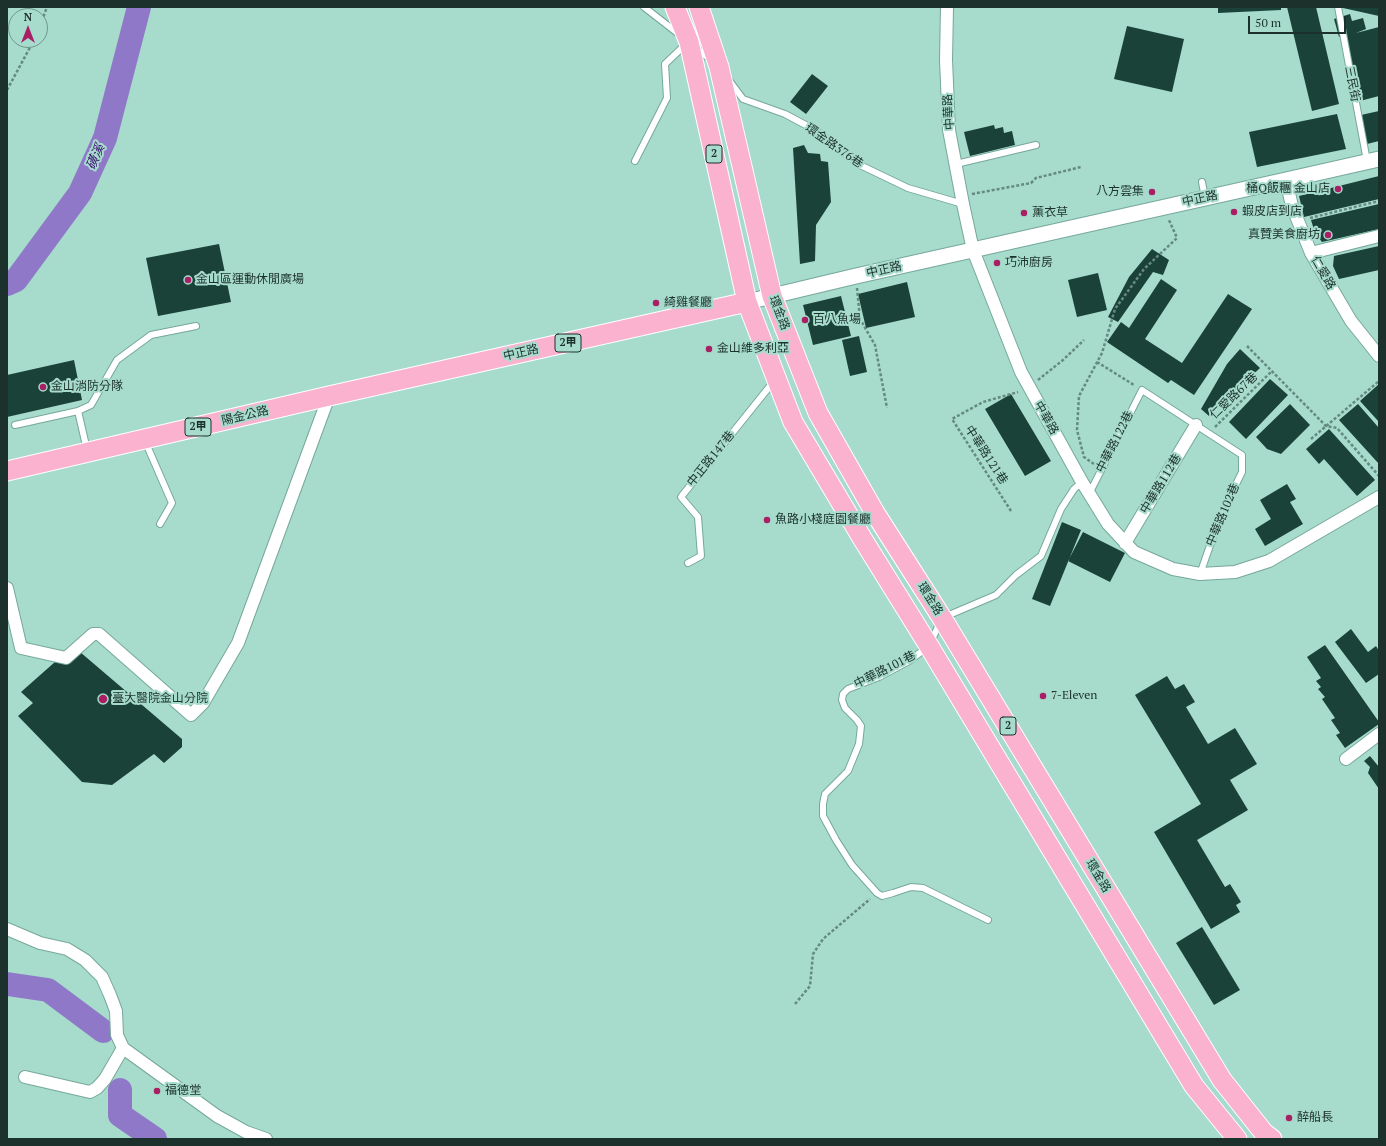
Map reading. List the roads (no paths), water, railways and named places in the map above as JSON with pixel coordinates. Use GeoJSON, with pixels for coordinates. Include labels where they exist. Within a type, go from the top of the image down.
{"type":"FeatureCollection","features":[{"type":"Feature","properties":{"kind":"main road","name":"2"},"geometry":{"type":"LineString","coordinates":[[675,7],[689,42],[747,302],[793,422],[1194,1086],[1237,1139]]}},
{"type":"Feature","properties":{"kind":"main road","name":"環金路"},"geometry":{"type":"LineString","coordinates":[[699,7],[719,67],[772,296],[818,412],[875,513],[942,618],[1222,1080],[1264,1133],[1272,1139]]}},
{"type":"Feature","properties":{"kind":"main road","name":"中正路"},"geometry":{"type":"LineString","coordinates":[[389,383],[747,302]]}},
{"type":"Feature","properties":{"kind":"main road","name":"陽金公路"},"geometry":{"type":"LineString","coordinates":[[7,471],[389,383]]}},
{"type":"Feature","properties":{"kind":"street","name":"中華路"},"geometry":{"type":"LineString","coordinates":[[947,7],[946,60],[949,130],[973,250],[1021,372],[1082,482],[1108,524],[1134,552],[1172,569],[1200,574],[1235,572],[1269,562],[1379,498]]}},
{"type":"Feature","properties":{"kind":"street","name":"中正路"},"geometry":{"type":"LineString","coordinates":[[747,302],[856,276],[1373,160]]}},
{"type":"Feature","properties":{"kind":"street","name":"仁愛路"},"geometry":{"type":"LineString","coordinates":[[1286,180],[1292,206],[1311,253],[1352,321],[1379,356]]}},
{"type":"Feature","properties":{"kind":"street"},"geometry":{"type":"LineString","coordinates":[[1311,253],[1379,236]]}},
{"type":"Feature","properties":{"kind":"street"},"geometry":{"type":"LineString","coordinates":[[7,588],[21,648],[66,658],[93,634],[99,634],[191,715],[203,703],[238,643],[329,396]]}},
{"type":"Feature","properties":{"kind":"street","name":"中華路112巷"},"geometry":{"type":"LineString","coordinates":[[1125,543],[1196,425]]}},
{"type":"Feature","properties":{"kind":"street"},"geometry":{"type":"LineString","coordinates":[[1346,759],[1379,734]]}},
{"type":"Feature","properties":{"kind":"street"},"geometry":{"type":"LineString","coordinates":[[7,929],[40,943],[67,948],[85,960],[102,977],[116,1011],[117,1035],[123,1048],[217,1116],[246,1132],[266,1139]]}},
{"type":"Feature","properties":{"kind":"street"},"geometry":{"type":"LineString","coordinates":[[25,1077],[90,1092],[97,1088],[105,1079],[123,1048]]}},
{"type":"Feature","properties":{"kind":"lane","name":"環金路376巷"},"geometry":{"type":"LineString","coordinates":[[644,7],[719,67],[743,99],[785,114],[816,130],[860,165],[908,188],[962,200]]}},
{"type":"Feature","properties":{"kind":"lane","name":"三民街"},"geometry":{"type":"LineString","coordinates":[[1338,7],[1373,160]]}},
{"type":"Feature","properties":{"kind":"lane"},"geometry":{"type":"LineString","coordinates":[[635,161],[667,98],[665,64],[689,42]]}},
{"type":"Feature","properties":{"kind":"lane"},"geometry":{"type":"LineString","coordinates":[[956,164],[1036,145]]}},
{"type":"Feature","properties":{"kind":"lane"},"geometry":{"type":"LineString","coordinates":[[1202,182],[1205,198]]}},
{"type":"Feature","properties":{"kind":"lane"},"geometry":{"type":"LineString","coordinates":[[15,425],[78,411],[91,405],[117,360],[151,335],[196,326]]}},
{"type":"Feature","properties":{"kind":"lane","name":"中正路147巷"},"geometry":{"type":"LineString","coordinates":[[688,563],[701,556],[698,516],[681,497],[776,378]]}},
{"type":"Feature","properties":{"kind":"lane","name":"中華路122巷"},"geometry":{"type":"LineString","coordinates":[[1089,494],[1142,390],[1196,425]]}},
{"type":"Feature","properties":{"kind":"lane"},"geometry":{"type":"LineString","coordinates":[[78,411],[88,452]]}},
{"type":"Feature","properties":{"kind":"lane","name":"中華路102巷"},"geometry":{"type":"LineString","coordinates":[[1196,425],[1242,455],[1242,472],[1220,517],[1200,574]]}},
{"type":"Feature","properties":{"kind":"lane"},"geometry":{"type":"LineString","coordinates":[[144,439],[172,503],[160,524]]}},
{"type":"Feature","properties":{"kind":"lane"},"geometry":{"type":"LineString","coordinates":[[942,618],[996,595],[1016,575],[1041,556],[1061,509],[1074,488],[1082,482]]}},
{"type":"Feature","properties":{"kind":"lane","name":"中華路101巷"},"geometry":{"type":"LineString","coordinates":[[942,618],[929,646],[909,661],[848,689],[843,694],[842,700],[844,708],[857,720],[860,726],[858,744],[848,771],[825,794],[823,816],[852,865],[877,893],[882,896],[911,887],[922,888],[988,920]]}},
{"type":"Feature","properties":{"kind":"waterway","name":"磺溪"},"geometry":{"type":"LineString","coordinates":[[7,284],[16,280],[80,193],[105,138],[139,7]]}},
{"type":"Feature","properties":{"kind":"waterway"},"geometry":{"type":"LineString","coordinates":[[7,984],[48,990],[103,1031]]}},
{"type":"Feature","properties":{"kind":"waterway"},"geometry":{"type":"LineString","coordinates":[[120,1090],[120,1115],[155,1139]]}},
{"type":"Feature","properties":{"kind":"place","name":"桶Q飯糰 金山店"},"geometry":{"type":"Point","coordinates":[1338,189]}},
{"type":"Feature","properties":{"kind":"place","name":"八方雲集"},"geometry":{"type":"Point","coordinates":[1152,192]}},
{"type":"Feature","properties":{"kind":"place","name":"蝦皮店到店"},"geometry":{"type":"Point","coordinates":[1234,212]}},
{"type":"Feature","properties":{"kind":"place","name":"薰衣草"},"geometry":{"type":"Point","coordinates":[1024,213]}},
{"type":"Feature","properties":{"kind":"place","name":"真贊美食廚坊"},"geometry":{"type":"Point","coordinates":[1328,235]}},
{"type":"Feature","properties":{"kind":"place","name":"巧沛廚房"},"geometry":{"type":"Point","coordinates":[997,263]}},
{"type":"Feature","properties":{"kind":"place","name":"金山區運動休閒廣場"},"geometry":{"type":"Point","coordinates":[188,280]}},
{"type":"Feature","properties":{"kind":"place","name":"綺雞餐廳"},"geometry":{"type":"Point","coordinates":[656,303]}},
{"type":"Feature","properties":{"kind":"place","name":"百八魚場"},"geometry":{"type":"Point","coordinates":[805,320]}},
{"type":"Feature","properties":{"kind":"place","name":"金山維多利亞"},"geometry":{"type":"Point","coordinates":[709,349]}},
{"type":"Feature","properties":{"kind":"place","name":"金山消防分隊"},"geometry":{"type":"Point","coordinates":[43,387]}},
{"type":"Feature","properties":{"kind":"place","name":"魚路小棧庭園餐廳"},"geometry":{"type":"Point","coordinates":[767,520]}},
{"type":"Feature","properties":{"kind":"place","name":"7-Eleven"},"geometry":{"type":"Point","coordinates":[1043,696]}},
{"type":"Feature","properties":{"kind":"place","name":"臺大醫院金山分院"},"geometry":{"type":"Point","coordinates":[103,699]}},
{"type":"Feature","properties":{"kind":"place","name":"福德堂"},"geometry":{"type":"Point","coordinates":[157,1091]}},
{"type":"Feature","properties":{"kind":"place","name":"醉船長"},"geometry":{"type":"Point","coordinates":[1289,1118]}}]}
